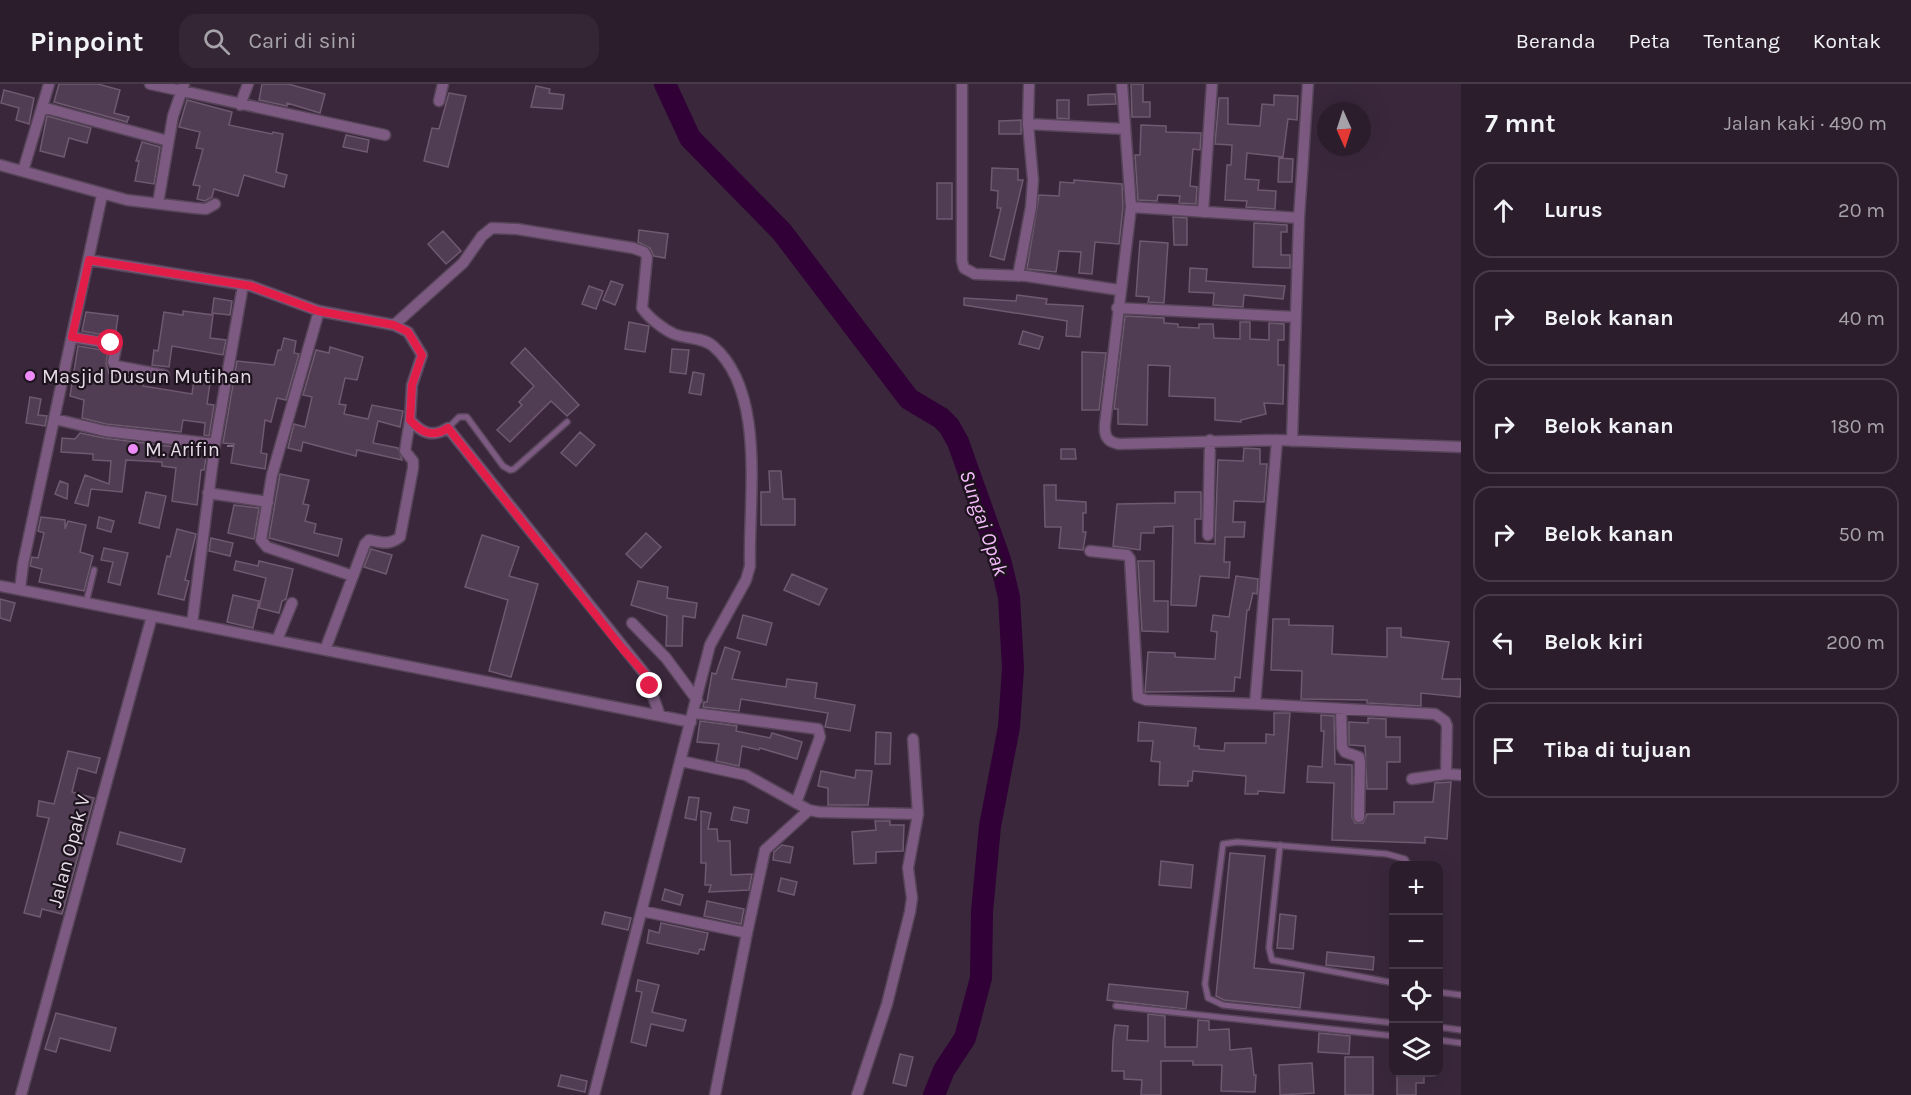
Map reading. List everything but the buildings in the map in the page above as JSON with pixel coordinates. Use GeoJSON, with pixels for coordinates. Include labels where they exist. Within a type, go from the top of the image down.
{"type":"FeatureCollection","features":[{"type":"Feature","properties":{"kind":"street"},"geometry":{"type":"LineString","coordinates":[[23,171],[49,84]]}},
{"type":"Feature","properties":{"kind":"street"},"geometry":{"type":"LineString","coordinates":[[150,84],[182,88],[240,105],[347,125],[385,135]]}},
{"type":"Feature","properties":{"kind":"street"},"geometry":{"type":"LineString","coordinates":[[240,105],[248,84]]}},
{"type":"Feature","properties":{"kind":"street"},"geometry":{"type":"LineString","coordinates":[[439,101],[443,84]]}},
{"type":"Feature","properties":{"kind":"street"},"geometry":{"type":"LineString","coordinates":[[962,84],[962,261],[964,268],[975,274],[1018,276],[1119,290]]}},
{"type":"Feature","properties":{"kind":"street"},"geometry":{"type":"LineString","coordinates":[[1018,276],[1031,207],[1033,180],[1028,124],[1029,84]]}},
{"type":"Feature","properties":{"kind":"street"},"geometry":{"type":"LineString","coordinates":[[1122,84],[1131,207],[1117,308],[1105,424],[1106,438],[1119,444],[1277,440],[1461,447]]}},
{"type":"Feature","properties":{"kind":"street"},"geometry":{"type":"LineString","coordinates":[[1203,212],[1212,84]]}},
{"type":"Feature","properties":{"kind":"street"},"geometry":{"type":"LineString","coordinates":[[1292,441],[1299,218],[1308,84]]}},
{"type":"Feature","properties":{"kind":"street"},"geometry":{"type":"LineString","coordinates":[[158,203],[168,141],[182,88]]}},
{"type":"Feature","properties":{"kind":"street"},"geometry":{"type":"LineString","coordinates":[[42,107],[168,141]]}},
{"type":"Feature","properties":{"kind":"street"},"geometry":{"type":"LineString","coordinates":[[1028,124],[1125,129]]}},
{"type":"Feature","properties":{"kind":"street"},"geometry":{"type":"LineString","coordinates":[[0,165],[102,195],[202,209],[215,204]]}},
{"type":"Feature","properties":{"kind":"street"},"geometry":{"type":"LineString","coordinates":[[20,589],[23,564],[102,195]]}},
{"type":"Feature","properties":{"kind":"street"},"geometry":{"type":"LineString","coordinates":[[1131,207],[1299,218]]}},
{"type":"Feature","properties":{"kind":"street"},"geometry":{"type":"LineString","coordinates":[[394,325],[463,263],[482,236],[492,228],[528,231],[633,248],[644,252],[648,264],[642,308],[674,334],[711,344],[724,357],[742,389],[752,440],[750,566],[746,580],[710,645],[594,1095]]}},
{"type":"Feature","properties":{"kind":"street"},"geometry":{"type":"LineString","coordinates":[[89,260],[243,285],[318,311],[394,325],[408,332],[422,355],[412,385],[405,451],[413,461],[413,468],[400,537],[394,542],[385,544],[369,540],[365,544],[325,650]]}},
{"type":"Feature","properties":{"kind":"street"},"geometry":{"type":"LineString","coordinates":[[192,624],[215,444],[243,285]]}},
{"type":"Feature","properties":{"kind":"street"},"geometry":{"type":"LineString","coordinates":[[1117,308],[1296,317]]}},
{"type":"Feature","properties":{"kind":"street"},"geometry":{"type":"LineString","coordinates":[[318,311],[272,475],[261,534],[263,544],[353,576]]}},
{"type":"Feature","properties":{"kind":"street"},"geometry":{"type":"LineString","coordinates":[[72,337],[113,344],[116,348],[113,362],[116,366],[164,375]]}},
{"type":"Feature","properties":{"kind":"street"},"geometry":{"type":"LineString","coordinates":[[55,419],[105,431],[215,444]]}},
{"type":"Feature","properties":{"kind":"street"},"geometry":{"type":"LineString","coordinates":[[410,420],[421,431],[433,435],[448,428],[645,674],[660,716]]}},
{"type":"Feature","properties":{"kind":"street"},"geometry":{"type":"LineString","coordinates":[[1208,535],[1210,440]]}},
{"type":"Feature","properties":{"kind":"street"},"geometry":{"type":"LineString","coordinates":[[1255,704],[1277,440]]}},
{"type":"Feature","properties":{"kind":"street"},"geometry":{"type":"LineString","coordinates":[[208,493],[268,502]]}},
{"type":"Feature","properties":{"kind":"street"},"geometry":{"type":"LineString","coordinates":[[1090,551],[1127,555],[1130,559],[1138,697],[1146,700],[1430,713],[1438,716],[1447,726],[1446,774]]}},
{"type":"Feature","properties":{"kind":"street"},"geometry":{"type":"LineString","coordinates":[[0,586],[660,716],[818,729],[820,737],[796,803]]}},
{"type":"Feature","properties":{"kind":"street"},"geometry":{"type":"LineString","coordinates":[[277,640],[292,603]]}},
{"type":"Feature","properties":{"kind":"street","name":"Jalan Opak V"},"geometry":{"type":"LineString","coordinates":[[21,1095],[152,616]]}},
{"type":"Feature","properties":{"kind":"street"},"geometry":{"type":"LineString","coordinates":[[632,623],[666,658],[697,700]]}},
{"type":"Feature","properties":{"kind":"street"},"geometry":{"type":"LineString","coordinates":[[1341,708],[1342,747],[1345,752],[1359,757],[1360,762],[1359,817]]}},
{"type":"Feature","properties":{"kind":"street"},"geometry":{"type":"LineString","coordinates":[[857,1095],[887,1004],[910,912],[912,898],[908,868],[914,814],[913,739]]}},
{"type":"Feature","properties":{"kind":"street"},"geometry":{"type":"LineString","coordinates":[[681,761],[746,775],[809,810],[833,814],[914,814]]}},
{"type":"Feature","properties":{"kind":"street"},"geometry":{"type":"LineString","coordinates":[[1412,779],[1446,774],[1461,776]]}},
{"type":"Feature","properties":{"kind":"street"},"geometry":{"type":"LineString","coordinates":[[715,1095],[765,850],[809,810]]}},
{"type":"Feature","properties":{"kind":"street"},"geometry":{"type":"LineString","coordinates":[[642,911],[747,933]]}},
{"type":"Feature","properties":{"kind":"lane"},"geometry":{"type":"LineString","coordinates":[[448,428],[459,417],[467,417],[503,466],[514,470],[567,422]]}},
{"type":"Feature","properties":{"kind":"lane"},"geometry":{"type":"LineString","coordinates":[[86,603],[94,570]]}},
{"type":"Feature","properties":{"kind":"lane"},"geometry":{"type":"LineString","coordinates":[[1389,1022],[1223,1005],[1208,998],[1204,984],[1223,844],[1237,842],[1387,854],[1406,861]]}},
{"type":"Feature","properties":{"kind":"lane"},"geometry":{"type":"LineString","coordinates":[[1280,845],[1269,948],[1272,960],[1389,981]]}},
{"type":"Feature","properties":{"kind":"lane"},"geometry":{"type":"LineString","coordinates":[[1443,993],[1461,995]]}},
{"type":"Feature","properties":{"kind":"lane"},"geometry":{"type":"LineString","coordinates":[[1116,1006],[1389,1035]]}},
{"type":"Feature","properties":{"kind":"lane"},"geometry":{"type":"LineString","coordinates":[[1443,1028],[1461,1030]]}},
{"type":"Feature","properties":{"kind":"lane"},"geometry":{"type":"LineString","coordinates":[[1443,1041],[1461,1043]]}},
{"type":"Feature","properties":{"kind":"waterway","name":"Sungai Opak"},"geometry":{"type":"LineString","coordinates":[[665,84],[690,138],[782,232],[909,399],[941,418],[949,426],[958,442],[1000,560],[1009,597],[1013,668],[1009,727],[990,826],[982,912],[981,978],[965,1038],[944,1070],[934,1095]]}},
{"type":"Feature","properties":{"kind":"place","name":"Masjid Dusun Mutihan"},"geometry":{"type":"Point","coordinates":[30,376]}},
{"type":"Feature","properties":{"kind":"place","name":"M. Arifin"},"geometry":{"type":"Point","coordinates":[133,449]}},
{"type":"Feature","properties":{"kind":"route"},"geometry":{"type":"LineString","coordinates":[[111,343],[72,337],[89,260],[251,286],[318,311],[394,325],[408,332],[422,355],[412,385],[410,420],[421,431],[433,435],[448,428],[645,674],[650,686]]}}]}
